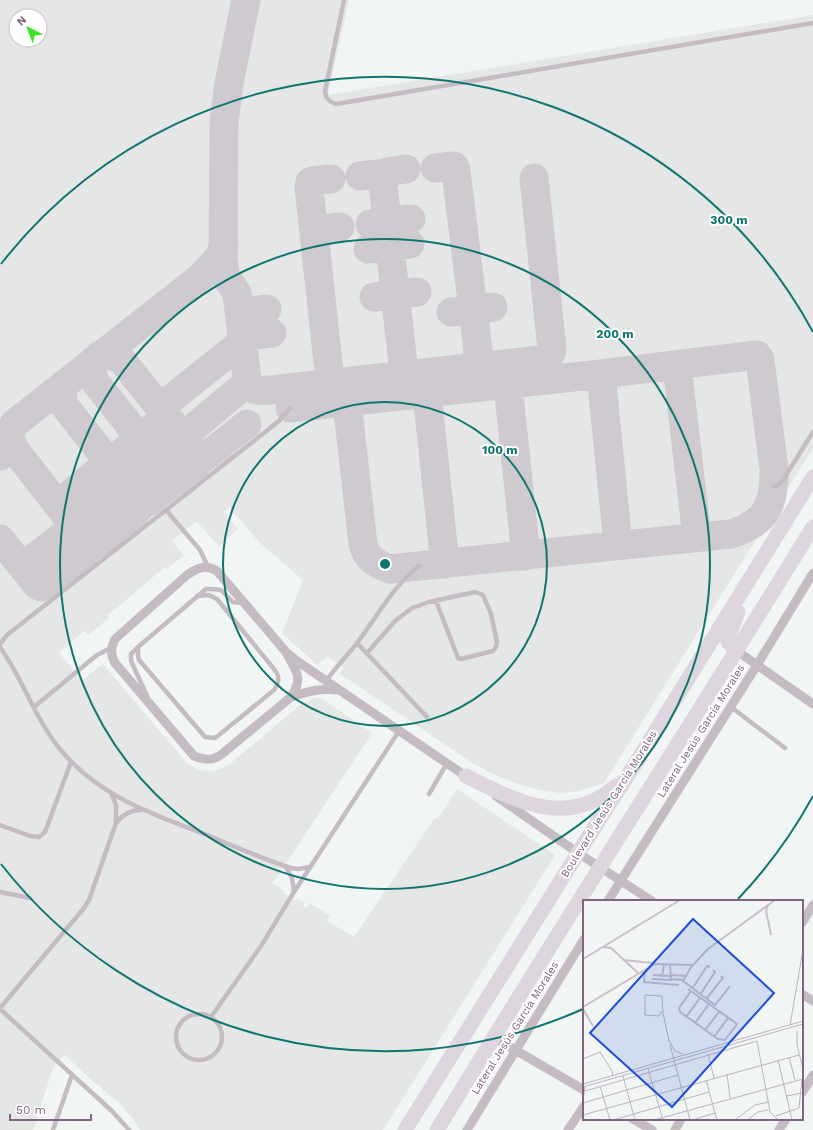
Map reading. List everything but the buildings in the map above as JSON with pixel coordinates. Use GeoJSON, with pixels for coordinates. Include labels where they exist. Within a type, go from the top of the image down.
{"type":"FeatureCollection","features":[{"type":"Feature","properties":{"kind":"main road","name":"Boulevard Jesús García Morales"},"geometry":{"type":"LineString","coordinates":[[408,1126],[813,477]]}},
{"type":"Feature","properties":{"kind":"main road"},"geometry":{"type":"LineString","coordinates":[[437,1130],[493,1037],[737,651],[813,527]]}},
{"type":"Feature","properties":{"kind":"main road"},"geometry":{"type":"LineString","coordinates":[[737,651],[728,642],[728,637],[740,608],[747,584]]}},
{"type":"Feature","properties":{"kind":"main road"},"geometry":{"type":"LineString","coordinates":[[466,776],[508,797],[540,807],[557,809],[577,807],[602,797],[619,784],[632,769]]}},
{"type":"Feature","properties":{"kind":"street"},"geometry":{"type":"LineString","coordinates":[[324,685],[291,698],[216,758],[202,759],[194,756],[115,663],[112,658],[111,648],[115,638],[187,575],[200,568],[208,567],[217,571],[286,652],[324,685],[339,690],[578,853],[651,900]]}},
{"type":"Feature","properties":{"kind":"street","name":"Lateral Jesús García Morales"},"geometry":{"type":"LineString","coordinates":[[609,900],[731,707],[813,573]]}},
{"type":"Feature","properties":{"kind":"street"},"geometry":{"type":"LineString","coordinates":[[737,651],[813,704]]}},
{"type":"Feature","properties":{"kind":"street"},"geometry":{"type":"LineString","coordinates":[[286,652],[298,678],[297,688],[291,698]]}},
{"type":"Feature","properties":{"kind":"street"},"geometry":{"type":"LineString","coordinates":[[803,921],[813,905]]}},
{"type":"Feature","properties":{"kind":"street","name":"Lateral Jesús García Morales"},"geometry":{"type":"LineString","coordinates":[[467,1130],[583,941]]}},
{"type":"Feature","properties":{"kind":"street"},"geometry":{"type":"LineString","coordinates":[[803,995],[813,1001]]}},
{"type":"Feature","properties":{"kind":"street"},"geometry":{"type":"LineString","coordinates":[[493,1037],[583,1089]]}},
{"type":"Feature","properties":{"kind":"street"},"geometry":{"type":"LineString","coordinates":[[803,1090],[813,1075]]}},
{"type":"Feature","properties":{"kind":"street"},"geometry":{"type":"LineString","coordinates":[[568,1130],[583,1108]]}},
{"type":"Feature","properties":{"kind":"street"},"geometry":{"type":"LineString","coordinates":[[635,1120],[652,1130]]}},
{"type":"Feature","properties":{"kind":"street"},"geometry":{"type":"LineString","coordinates":[[675,1130],[680,1120]]}},
{"type":"Feature","properties":{"kind":"street"},"geometry":{"type":"LineString","coordinates":[[779,1130],[785,1120]]}},
{"type":"Feature","properties":{"kind":"lane"},"geometry":{"type":"LineString","coordinates":[[344,0],[325,91],[326,98],[336,104],[813,24]]}},
{"type":"Feature","properties":{"kind":"lane"},"geometry":{"type":"LineString","coordinates":[[0,644],[7,635],[278,421],[290,408]]}},
{"type":"Feature","properties":{"kind":"lane"},"geometry":{"type":"LineString","coordinates":[[774,486],[778,485],[783,480],[813,432]]}},
{"type":"Feature","properties":{"kind":"lane"},"geometry":{"type":"LineString","coordinates":[[166,510],[200,550],[208,567]]}},
{"type":"Feature","properties":{"kind":"lane"},"geometry":{"type":"LineString","coordinates":[[324,685],[399,586],[411,572],[419,566]]}},
{"type":"Feature","properties":{"kind":"lane"},"geometry":{"type":"LineString","coordinates":[[151,706],[131,661],[132,652],[206,589],[221,590],[233,602],[245,604]]}},
{"type":"Feature","properties":{"kind":"lane"},"geometry":{"type":"LineString","coordinates":[[367,653],[395,621],[412,608],[436,600],[475,592],[483,595],[491,614],[496,642],[496,647],[493,651],[461,659],[458,658],[436,600]]}},
{"type":"Feature","properties":{"kind":"lane"},"geometry":{"type":"LineString","coordinates":[[138,647],[138,656],[140,660],[205,737],[215,738],[274,690],[279,681],[279,677],[274,669],[217,599],[210,595],[197,596]]}},
{"type":"Feature","properties":{"kind":"lane"},"geometry":{"type":"LineString","coordinates":[[357,643],[427,717]]}},
{"type":"Feature","properties":{"kind":"lane"},"geometry":{"type":"LineString","coordinates":[[0,647],[55,743],[89,778],[111,793],[141,810],[285,866],[298,869],[310,867]]}},
{"type":"Feature","properties":{"kind":"lane"},"geometry":{"type":"LineString","coordinates":[[34,707],[96,655],[111,648]]}},
{"type":"Feature","properties":{"kind":"lane"},"geometry":{"type":"LineString","coordinates":[[731,707],[785,748]]}},
{"type":"Feature","properties":{"kind":"lane"},"geometry":{"type":"LineString","coordinates":[[211,1017],[261,946],[310,867],[399,731]]}},
{"type":"Feature","properties":{"kind":"lane"},"geometry":{"type":"LineString","coordinates":[[0,825],[30,836],[39,837],[45,832],[72,762]]}},
{"type":"Feature","properties":{"kind":"lane"},"geometry":{"type":"LineString","coordinates":[[429,794],[447,763]]}},
{"type":"Feature","properties":{"kind":"lane"},"geometry":{"type":"LineString","coordinates":[[111,793],[116,804],[116,823],[89,900],[84,908],[0,1008],[112,1111],[129,1130]]}},
{"type":"Feature","properties":{"kind":"lane"},"geometry":{"type":"LineString","coordinates":[[116,823],[126,813],[133,810],[141,810]]}},
{"type":"Feature","properties":{"kind":"lane"},"geometry":{"type":"LineString","coordinates":[[285,866],[292,878],[294,892]]}},
{"type":"Feature","properties":{"kind":"lane"},"geometry":{"type":"LineString","coordinates":[[0,892],[30,898]]}},
{"type":"Feature","properties":{"kind":"lane"},"geometry":{"type":"LineString","coordinates":[[204,1014],[211,1017],[217,1022],[222,1036],[218,1050],[206,1059],[191,1059],[184,1055],[176,1042],[178,1027],[183,1020],[189,1016],[204,1014]]}},
{"type":"Feature","properties":{"kind":"lane"},"geometry":{"type":"LineString","coordinates":[[53,1130],[72,1075]]}},
{"type":"Feature","properties":{"kind":"shaded area"},"geometry":{"type":"Polygon","coordinates":[[[0,0],[349,0],[328,95],[813,15],[813,448],[604,783],[580,791],[560,793],[539,790],[497,776],[474,764],[340,674],[344,668],[328,656],[317,665],[282,633],[303,580],[259,542],[229,507],[224,512],[238,529],[219,546],[196,521],[172,541],[184,555],[167,569],[165,567],[107,616],[109,618],[88,635],[84,631],[59,653],[82,680],[103,664],[187,763],[204,771],[212,771],[230,764],[300,705],[314,698],[321,698],[372,733],[272,883],[295,901],[297,898],[305,903],[303,906],[306,908],[310,903],[330,916],[327,921],[354,937],[434,819],[439,817],[457,789],[555,855],[383,1130],[140,1130],[134,1120],[118,1102],[65,1055],[55,1065],[52,1071],[33,1130],[0,1130],[0,0]]]}},
{"type":"Feature","properties":{"kind":"taxiway"},"geometry":{"type":"LineString","coordinates":[[246,0],[229,83],[224,123],[223,259],[225,275],[237,293],[247,380],[248,384],[253,389],[271,390],[539,360],[548,357],[551,354],[552,349],[534,178]]}},
{"type":"Feature","properties":{"kind":"taxiway"},"geometry":{"type":"LineString","coordinates":[[435,168],[454,166],[456,171],[478,350],[477,361],[469,368]]}},
{"type":"Feature","properties":{"kind":"taxiway"},"geometry":{"type":"LineString","coordinates":[[382,176],[387,172],[406,169]]}},
{"type":"Feature","properties":{"kind":"taxiway"},"geometry":{"type":"LineString","coordinates":[[360,176],[378,174],[382,176],[403,364],[407,371],[414,374]]}},
{"type":"Feature","properties":{"kind":"taxiway"},"geometry":{"type":"LineString","coordinates":[[331,179],[312,181],[310,182],[309,187],[329,372],[335,380],[341,383]]}},
{"type":"Feature","properties":{"kind":"taxiway"},"geometry":{"type":"LineString","coordinates":[[370,224],[382,222],[388,225],[392,221],[411,219]]}},
{"type":"Feature","properties":{"kind":"taxiway"},"geometry":{"type":"LineString","coordinates":[[314,236],[317,230],[340,227]]}},
{"type":"Feature","properties":{"kind":"taxiway"},"geometry":{"type":"LineString","coordinates":[[368,249],[386,246],[391,251],[394,246],[410,244]]}},
{"type":"Feature","properties":{"kind":"taxiway"},"geometry":{"type":"LineString","coordinates":[[0,456],[14,424],[201,277],[219,257],[224,245]]}},
{"type":"Feature","properties":{"kind":"taxiway"},"geometry":{"type":"LineString","coordinates":[[374,297],[391,295],[395,290],[400,294],[417,292]]}},
{"type":"Feature","properties":{"kind":"taxiway"},"geometry":{"type":"LineString","coordinates":[[451,312],[467,311],[473,314],[477,310],[493,307]]}},
{"type":"Feature","properties":{"kind":"taxiway"},"geometry":{"type":"LineString","coordinates":[[240,316],[244,312],[267,309]]}},
{"type":"Feature","properties":{"kind":"taxiway"},"geometry":{"type":"LineString","coordinates":[[242,333],[246,336],[272,333]]}},
{"type":"Feature","properties":{"kind":"taxiway"},"geometry":{"type":"LineString","coordinates":[[158,406],[162,406],[236,347],[246,336]]}},
{"type":"Feature","properties":{"kind":"taxiway"},"geometry":{"type":"LineString","coordinates":[[99,356],[107,355],[120,358],[200,458]]}},
{"type":"Feature","properties":{"kind":"taxiway"},"geometry":{"type":"LineString","coordinates":[[290,408],[601,374],[757,355],[760,360],[774,469],[773,493],[766,511],[760,518],[743,530],[731,534],[390,569],[372,560],[364,549],[347,402]]}},
{"type":"Feature","properties":{"kind":"taxiway"},"geometry":{"type":"LineString","coordinates":[[93,361],[90,370],[96,383],[131,427]]}},
{"type":"Feature","properties":{"kind":"taxiway"},"geometry":{"type":"LineString","coordinates":[[677,366],[697,537]]}},
{"type":"Feature","properties":{"kind":"taxiway"},"geometry":{"type":"LineString","coordinates":[[601,374],[618,545]]}},
{"type":"Feature","properties":{"kind":"taxiway"},"geometry":{"type":"LineString","coordinates":[[179,432],[183,434],[187,433],[248,382]]}},
{"type":"Feature","properties":{"kind":"taxiway"},"geometry":{"type":"LineString","coordinates":[[64,384],[62,390],[63,404],[142,504]]}},
{"type":"Feature","properties":{"kind":"taxiway"},"geometry":{"type":"LineString","coordinates":[[508,385],[526,556]]}},
{"type":"Feature","properties":{"kind":"taxiway"},"geometry":{"type":"LineString","coordinates":[[427,393],[445,564]]}},
{"type":"Feature","properties":{"kind":"taxiway"},"geometry":{"type":"LineString","coordinates":[[54,500],[58,502],[62,501],[103,467],[106,464],[106,459],[110,460],[115,458],[162,420],[164,414]]}},
{"type":"Feature","properties":{"kind":"taxiway"},"geometry":{"type":"LineString","coordinates":[[142,504],[148,502],[197,464],[200,458],[204,458],[247,424]]}},
{"type":"Feature","properties":{"kind":"taxiway"},"geometry":{"type":"LineString","coordinates":[[10,430],[10,440],[15,450],[89,545]]}},
{"type":"Feature","properties":{"kind":"taxiway"},"geometry":{"type":"LineString","coordinates":[[72,522],[79,523],[120,490],[123,486],[123,480],[130,482],[180,442],[181,435]]}},
{"type":"Feature","properties":{"kind":"taxiway"},"geometry":{"type":"LineString","coordinates":[[89,545],[98,543],[136,512],[142,504]]}},
{"type":"Feature","properties":{"kind":"taxiway"},"geometry":{"type":"LineString","coordinates":[[19,562],[24,565],[29,562],[72,528],[72,523]]}},
{"type":"Feature","properties":{"kind":"taxiway"},"geometry":{"type":"LineString","coordinates":[[0,539],[37,585],[41,587],[88,550],[89,545]]}}]}
